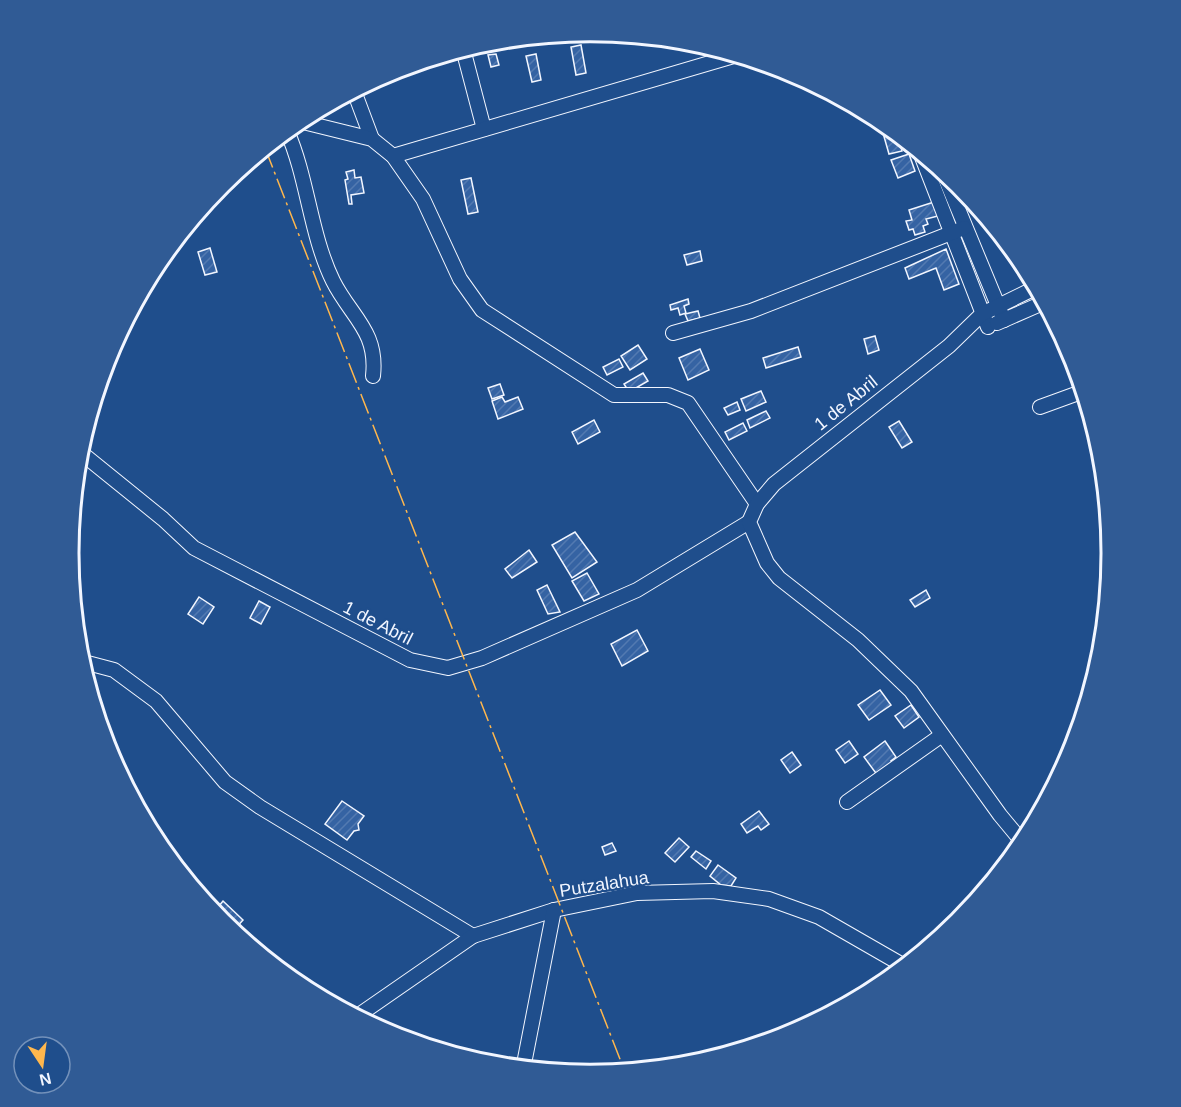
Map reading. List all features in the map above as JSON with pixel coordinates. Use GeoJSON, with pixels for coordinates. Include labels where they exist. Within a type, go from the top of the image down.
{"type":"FeatureCollection","features":[{"type":"Feature","properties":{"kind":"street"},"geometry":{"type":"LineString","coordinates":[[465,57],[484,129]]}},
{"type":"Feature","properties":{"kind":"street"},"geometry":{"type":"LineString","coordinates":[[393,156],[723,59]]}},
{"type":"Feature","properties":{"kind":"street"},"geometry":{"type":"LineString","coordinates":[[357,99],[372,139]]}},
{"type":"Feature","properties":{"kind":"street"},"geometry":{"type":"LineString","coordinates":[[312,124],[372,139],[393,156],[423,199],[460,279],[482,310],[614,395],[668,395],[688,403],[756,504],[749,522],[767,563],[779,578],[885,664],[910,691],[1018,835]]}},
{"type":"Feature","properties":{"kind":"street"},"geometry":{"type":"LineString","coordinates":[[290,140],[306,185],[324,258],[333,281],[372,342],[375,359],[373,376]]}},
{"type":"Feature","properties":{"kind":"street"},"geometry":{"type":"LineString","coordinates":[[928,169],[1004,320]]}},
{"type":"Feature","properties":{"kind":"street"},"geometry":{"type":"LineString","coordinates":[[946,187],[982,314],[988,327]]}},
{"type":"Feature","properties":{"kind":"street"},"geometry":{"type":"LineString","coordinates":[[673,333],[751,310],[958,231]]}},
{"type":"Feature","properties":{"kind":"street","name":"1 de Abril"},"geometry":{"type":"LineString","coordinates":[[756,504],[774,484],[982,314],[1029,291]]}},
{"type":"Feature","properties":{"kind":"street","name":"1 de Abril"},"geometry":{"type":"LineString","coordinates":[[960,334],[988,327],[1037,305]]}},
{"type":"Feature","properties":{"kind":"street"},"geometry":{"type":"LineString","coordinates":[[1040,406],[1076,394]]}},
{"type":"Feature","properties":{"kind":"street","name":"1 de Abril"},"geometry":{"type":"LineString","coordinates":[[88,458],[145,504],[194,548],[410,660],[448,668],[482,658],[637,590],[749,522]]}},
{"type":"Feature","properties":{"kind":"street"},"geometry":{"type":"LineString","coordinates":[[91,664],[114,670],[156,702],[225,782],[260,807],[473,936]]}},
{"type":"Feature","properties":{"kind":"street"},"geometry":{"type":"LineString","coordinates":[[847,802],[942,735]]}},
{"type":"Feature","properties":{"kind":"street","name":"Putzalahua"},"geometry":{"type":"LineString","coordinates":[[364,1012],[473,936],[554,910],[637,893],[713,891],[769,899],[819,917],[898,962]]}},
{"type":"Feature","properties":{"kind":"street"},"geometry":{"type":"LineString","coordinates":[[525,1061],[554,910]]}},
{"type":"Feature","properties":{"kind":"building"},"geometry":{"type":"Polygon","coordinates":[[[581,45],[586,73],[576,75],[571,47],[581,45]]]}},
{"type":"Feature","properties":{"kind":"building"},"geometry":{"type":"Polygon","coordinates":[[[496,54],[499,65],[491,67],[488,55],[496,54]]]}},
{"type":"Feature","properties":{"kind":"building"},"geometry":{"type":"Polygon","coordinates":[[[536,54],[541,80],[532,82],[526,56],[536,54]]]}},
{"type":"Feature","properties":{"kind":"building"},"geometry":{"type":"Polygon","coordinates":[[[883,134],[901,147],[902,151],[889,154],[883,134]]]}},
{"type":"Feature","properties":{"kind":"building"},"geometry":{"type":"Polygon","coordinates":[[[909,154],[915,171],[898,178],[891,160],[909,154]]]}},
{"type":"Feature","properties":{"kind":"building"},"geometry":{"type":"Polygon","coordinates":[[[354,170],[355,178],[361,177],[364,193],[351,195],[352,204],[349,204],[346,172],[354,170]]]}},
{"type":"Feature","properties":{"kind":"building"},"geometry":{"type":"Polygon","coordinates":[[[471,178],[478,212],[468,214],[461,180],[471,178]]]}},
{"type":"Feature","properties":{"kind":"building"},"geometry":{"type":"Polygon","coordinates":[[[934,202],[938,216],[926,219],[928,224],[923,226],[925,232],[915,235],[913,229],[909,230],[906,221],[912,220],[909,210],[934,202]]]}},
{"type":"Feature","properties":{"kind":"building"},"geometry":{"type":"Polygon","coordinates":[[[210,248],[217,272],[205,275],[198,252],[210,248]]]}},
{"type":"Feature","properties":{"kind":"building"},"geometry":{"type":"Polygon","coordinates":[[[946,249],[959,284],[944,290],[936,268],[909,279],[905,268],[946,249]]]}},
{"type":"Feature","properties":{"kind":"building"},"geometry":{"type":"Polygon","coordinates":[[[700,251],[702,261],[687,265],[684,255],[700,251]]]}},
{"type":"Feature","properties":{"kind":"building"},"geometry":{"type":"Polygon","coordinates":[[[688,299],[689,304],[684,306],[686,313],[680,315],[678,308],[671,310],[670,305],[688,299]]]}},
{"type":"Feature","properties":{"kind":"building"},"geometry":{"type":"Polygon","coordinates":[[[698,311],[700,318],[688,321],[685,314],[698,311]]]}},
{"type":"Feature","properties":{"kind":"building"},"geometry":{"type":"Polygon","coordinates":[[[875,336],[879,350],[868,354],[864,339],[875,336]]]}},
{"type":"Feature","properties":{"kind":"building"},"geometry":{"type":"Polygon","coordinates":[[[638,345],[647,359],[630,370],[621,356],[638,345]]]}},
{"type":"Feature","properties":{"kind":"building"},"geometry":{"type":"Polygon","coordinates":[[[798,347],[801,357],[766,368],[763,358],[798,347]]]}},
{"type":"Feature","properties":{"kind":"building"},"geometry":{"type":"Polygon","coordinates":[[[700,349],[709,370],[688,380],[679,358],[700,349]]]}},
{"type":"Feature","properties":{"kind":"building"},"geometry":{"type":"Polygon","coordinates":[[[619,359],[623,367],[607,375],[603,367],[619,359]]]}},
{"type":"Feature","properties":{"kind":"building"},"geometry":{"type":"Polygon","coordinates":[[[643,373],[648,381],[629,392],[624,384],[643,373]]]}},
{"type":"Feature","properties":{"kind":"building"},"geometry":{"type":"Polygon","coordinates":[[[500,384],[504,395],[492,399],[488,388],[500,384]]]}},
{"type":"Feature","properties":{"kind":"building"},"geometry":{"type":"Polygon","coordinates":[[[761,391],[766,402],[746,411],[741,399],[761,391]]]}},
{"type":"Feature","properties":{"kind":"building"},"geometry":{"type":"Polygon","coordinates":[[[502,397],[505,402],[518,397],[523,409],[498,419],[492,401],[502,397]]]}},
{"type":"Feature","properties":{"kind":"building"},"geometry":{"type":"Polygon","coordinates":[[[737,402],[740,410],[728,415],[724,408],[737,402]]]}},
{"type":"Feature","properties":{"kind":"building"},"geometry":{"type":"Polygon","coordinates":[[[766,411],[770,418],[750,428],[747,420],[766,411]]]}},
{"type":"Feature","properties":{"kind":"building"},"geometry":{"type":"Polygon","coordinates":[[[594,420],[600,432],[578,444],[572,432],[594,420]]]}},
{"type":"Feature","properties":{"kind":"building"},"geometry":{"type":"Polygon","coordinates":[[[899,421],[912,442],[902,448],[889,427],[899,421]]]}},
{"type":"Feature","properties":{"kind":"building"},"geometry":{"type":"Polygon","coordinates":[[[743,423],[747,431],[729,440],[725,432],[743,423]]]}},
{"type":"Feature","properties":{"kind":"building"},"geometry":{"type":"Polygon","coordinates":[[[575,532],[597,562],[572,578],[552,545],[575,532]]]}},
{"type":"Feature","properties":{"kind":"building"},"geometry":{"type":"Polygon","coordinates":[[[529,550],[537,562],[512,578],[505,569],[529,550]]]}},
{"type":"Feature","properties":{"kind":"building"},"geometry":{"type":"Polygon","coordinates":[[[587,573],[599,594],[584,601],[572,581],[587,573]]]}},
{"type":"Feature","properties":{"kind":"building"},"geometry":{"type":"Polygon","coordinates":[[[547,585],[560,612],[548,614],[537,590],[547,585]]]}},
{"type":"Feature","properties":{"kind":"building"},"geometry":{"type":"Polygon","coordinates":[[[926,590],[930,598],[915,607],[910,600],[926,590]]]}},
{"type":"Feature","properties":{"kind":"building"},"geometry":{"type":"Polygon","coordinates":[[[199,597],[214,607],[203,624],[188,614],[199,597]]]}},
{"type":"Feature","properties":{"kind":"building"},"geometry":{"type":"Polygon","coordinates":[[[259,601],[270,607],[261,624],[250,618],[259,601]]]}},
{"type":"Feature","properties":{"kind":"building"},"geometry":{"type":"Polygon","coordinates":[[[637,630],[648,651],[622,666],[611,644],[637,630]]]}},
{"type":"Feature","properties":{"kind":"building"},"geometry":{"type":"Polygon","coordinates":[[[880,690],[891,705],[869,720],[858,705],[880,690]]]}},
{"type":"Feature","properties":{"kind":"building"},"geometry":{"type":"Polygon","coordinates":[[[911,705],[919,717],[904,728],[895,716],[911,705]]]}},
{"type":"Feature","properties":{"kind":"building"},"geometry":{"type":"Polygon","coordinates":[[[849,741],[858,754],[845,763],[836,750],[849,741]]]}},
{"type":"Feature","properties":{"kind":"building"},"geometry":{"type":"Polygon","coordinates":[[[885,741],[896,757],[891,761],[894,765],[878,776],[864,757],[885,741]]]}},
{"type":"Feature","properties":{"kind":"building"},"geometry":{"type":"Polygon","coordinates":[[[792,752],[801,765],[790,773],[781,760],[792,752]]]}},
{"type":"Feature","properties":{"kind":"building"},"geometry":{"type":"Polygon","coordinates":[[[342,801],[364,816],[358,824],[359,830],[354,831],[347,840],[325,824],[342,801]]]}},
{"type":"Feature","properties":{"kind":"building"},"geometry":{"type":"Polygon","coordinates":[[[759,811],[769,824],[761,830],[758,826],[747,833],[741,824],[759,811]]]}},
{"type":"Feature","properties":{"kind":"building"},"geometry":{"type":"Polygon","coordinates":[[[679,838],[689,847],[675,862],[665,853],[679,838]]]}},
{"type":"Feature","properties":{"kind":"building"},"geometry":{"type":"Polygon","coordinates":[[[612,843],[616,851],[605,855],[602,847],[612,843]]]}},
{"type":"Feature","properties":{"kind":"building"},"geometry":{"type":"Polygon","coordinates":[[[696,851],[711,861],[706,869],[691,857],[696,851]]]}},
{"type":"Feature","properties":{"kind":"building"},"geometry":{"type":"Polygon","coordinates":[[[718,865],[736,878],[731,886],[721,885],[710,876],[718,865]]]}},
{"type":"Feature","properties":{"kind":"building"},"geometry":{"type":"Polygon","coordinates":[[[223,901],[243,920],[239,924],[220,905],[223,901]]]}},
{"type":"Feature","properties":{"kind":"power"},"geometry":{"type":"LineString","coordinates":[[268,157],[622,1064]]}}]}
